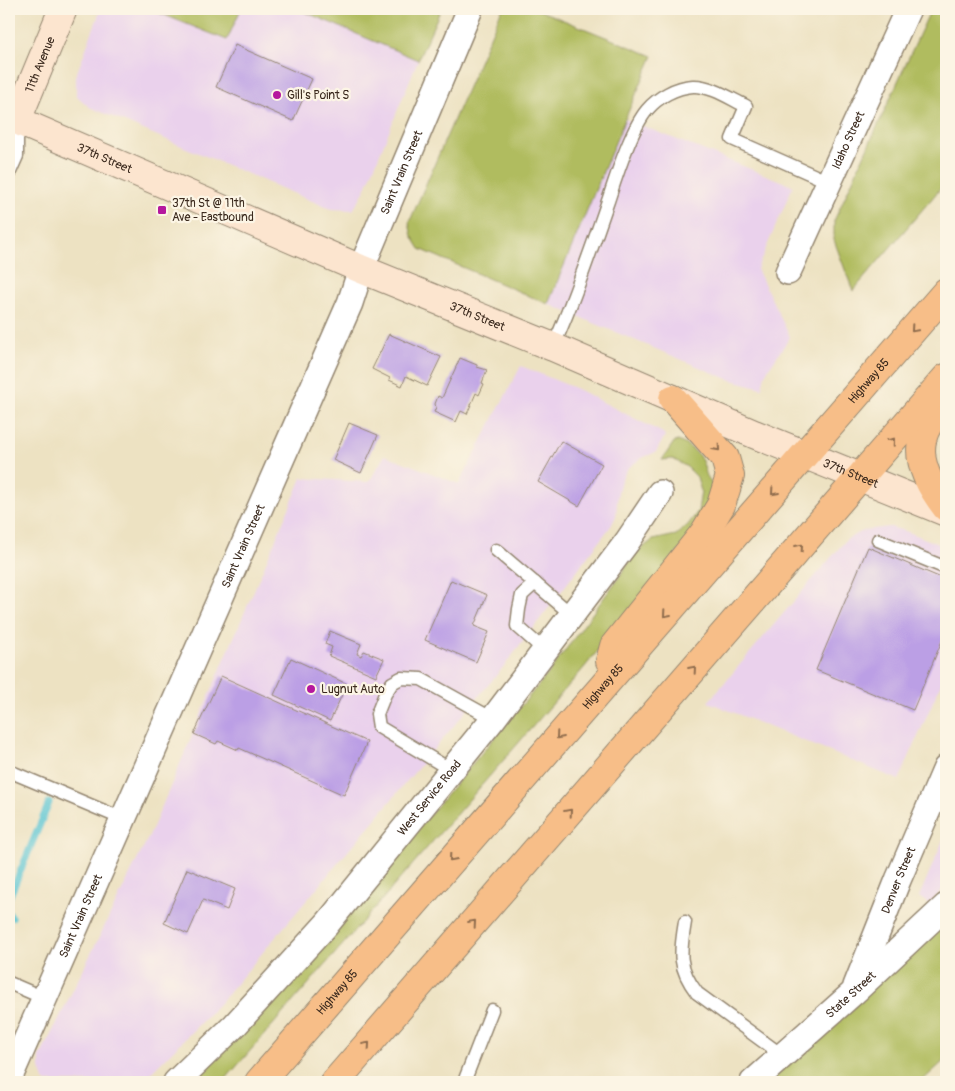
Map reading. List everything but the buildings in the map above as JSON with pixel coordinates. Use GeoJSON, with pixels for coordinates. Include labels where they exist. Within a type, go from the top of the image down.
{"type":"FeatureCollection","features":[{"type":"Feature","properties":{"kind":"highway","name":"Highway 85"},"geometry":{"type":"LineString","coordinates":[[259,1082],[946,292]]}},
{"type":"Feature","properties":{"kind":"highway"},"geometry":{"type":"LineString","coordinates":[[335,1082],[946,378]]}},
{"type":"Feature","properties":{"kind":"highway"},"geometry":{"type":"LineString","coordinates":[[603,686],[614,646],[704,533],[721,505],[730,476],[725,458],[673,399]]}},
{"type":"Feature","properties":{"kind":"highway"},"geometry":{"type":"LineString","coordinates":[[946,404],[929,425],[922,442],[921,457],[924,471],[934,492],[946,507]]}},
{"type":"Feature","properties":{"kind":"main road","name":"11th Avenue"},"geometry":{"type":"LineString","coordinates":[[12,121],[63,9]]}},
{"type":"Feature","properties":{"kind":"main road","name":"37th Street"},"geometry":{"type":"LineString","coordinates":[[12,121],[361,269],[553,347],[806,455],[946,512]]}},
{"type":"Feature","properties":{"kind":"street","name":"Saint Vrain Street"},"geometry":{"type":"LineString","coordinates":[[9,1079],[350,303],[361,269],[470,9]]}},
{"type":"Feature","properties":{"kind":"street","name":"Idaho Street"},"geometry":{"type":"LineString","coordinates":[[788,272],[908,9]]}},
{"type":"Feature","properties":{"kind":"street","name":"West Service Road"},"geometry":{"type":"LineString","coordinates":[[176,1082],[235,1025],[327,924],[494,719],[627,542],[660,494]]}},
{"type":"Feature","properties":{"kind":"street","name":"Denver Street"},"geometry":{"type":"LineString","coordinates":[[853,993],[898,880],[946,768]]}},
{"type":"Feature","properties":{"kind":"street","name":"State Street"},"geometry":{"type":"LineString","coordinates":[[753,1082],[853,993],[946,906]]}},
{"type":"Feature","properties":{"kind":"lane"},"geometry":{"type":"LineString","coordinates":[[553,347],[566,319],[619,169],[636,128],[646,111],[658,99],[683,88],[695,86],[710,89],[746,106],[732,139],[829,182]]}},
{"type":"Feature","properties":{"kind":"lane"},"geometry":{"type":"LineString","coordinates":[[9,174],[17,156],[12,121]]}},
{"type":"Feature","properties":{"kind":"lane"},"geometry":{"type":"LineString","coordinates":[[878,540],[946,568]]}},
{"type":"Feature","properties":{"kind":"lane"},"geometry":{"type":"LineString","coordinates":[[496,550],[572,614]]}},
{"type":"Feature","properties":{"kind":"lane"},"geometry":{"type":"LineString","coordinates":[[535,583],[522,595],[517,626],[544,650]]}},
{"type":"Feature","properties":{"kind":"lane"},"geometry":{"type":"LineString","coordinates":[[451,770],[379,727],[377,714],[385,694],[392,683],[401,678],[421,679],[494,719]]}},
{"type":"Feature","properties":{"kind":"lane"},"geometry":{"type":"LineString","coordinates":[[9,771],[123,819]]}},
{"type":"Feature","properties":{"kind":"lane"},"geometry":{"type":"LineString","coordinates":[[685,922],[681,946],[681,964],[687,980],[697,993],[783,1056]]}},
{"type":"Feature","properties":{"kind":"lane"},"geometry":{"type":"LineString","coordinates":[[9,983],[44,998]]}},
{"type":"Feature","properties":{"kind":"lane"},"geometry":{"type":"LineString","coordinates":[[464,1082],[492,1010]]}},
{"type":"Feature","properties":{"kind":"shaded area"},"geometry":{"type":"Polygon","coordinates":[[[101,9],[149,9],[227,40],[241,9],[298,9],[418,60],[365,190],[353,210],[331,209],[89,107],[76,95],[76,75],[101,9]]]}},
{"type":"Feature","properties":{"kind":"shaded area"},"geometry":{"type":"Polygon","coordinates":[[[625,119],[793,186],[757,269],[790,337],[765,374],[762,388],[728,379],[548,304],[625,119]]]}},
{"type":"Feature","properties":{"kind":"shaded area"},"geometry":{"type":"Polygon","coordinates":[[[521,366],[577,389],[663,433],[665,436],[656,452],[642,458],[628,468],[621,480],[616,516],[611,526],[505,665],[220,1003],[142,1082],[45,1082],[40,1069],[40,1057],[151,832],[302,478],[369,482],[385,455],[459,484],[521,366]]]}},
{"type":"Feature","properties":{"kind":"shaded area"},"geometry":{"type":"Polygon","coordinates":[[[890,527],[946,547],[946,672],[899,780],[708,702],[847,539],[865,530],[890,527]]]}},
{"type":"Feature","properties":{"kind":"shaded area"},"geometry":{"type":"Polygon","coordinates":[[[946,833],[946,886],[929,904],[919,897],[946,833]]]}},
{"type":"Feature","properties":{"kind":"green space"},"geometry":{"type":"Polygon","coordinates":[[[149,9],[241,9],[227,40],[149,9]]]}},
{"type":"Feature","properties":{"kind":"green space"},"geometry":{"type":"Polygon","coordinates":[[[298,9],[441,9],[418,60],[298,9]]]}},
{"type":"Feature","properties":{"kind":"green space"},"geometry":{"type":"Polygon","coordinates":[[[502,9],[536,9],[653,56],[548,304],[420,249],[412,236],[409,223],[502,9]]]}},
{"type":"Feature","properties":{"kind":"green space"},"geometry":{"type":"Polygon","coordinates":[[[931,9],[946,9],[946,182],[853,291],[834,240],[834,221],[931,9]]]}},
{"type":"Feature","properties":{"kind":"green space"},"geometry":{"type":"Polygon","coordinates":[[[678,441],[697,453],[703,462],[707,477],[714,485],[712,497],[690,537],[583,669],[223,1082],[194,1082],[298,972],[547,675],[634,554],[653,540],[676,535],[688,525],[698,511],[701,491],[697,477],[687,467],[673,459],[662,460],[674,442],[678,441]]]}},
{"type":"Feature","properties":{"kind":"green space"},"geometry":{"type":"Polygon","coordinates":[[[946,921],[946,1059],[921,1082],[767,1082],[946,921]]]}},
{"type":"Feature","properties":{"kind":"waterway"},"geometry":{"type":"LineString","coordinates":[[9,898],[49,803]]}},
{"type":"Feature","properties":{"kind":"waterway"},"geometry":{"type":"LineString","coordinates":[[9,914],[12,917]]}},
{"type":"Feature","properties":{"kind":"place","name":"Gill's Point S"},"geometry":{"type":"Point","coordinates":[277,95]}},
{"type":"Feature","properties":{"kind":"place","name":"37th St @ 11th Ave - Eastbound"},"geometry":{"type":"Point","coordinates":[162,210]}},
{"type":"Feature","properties":{"kind":"place","name":"Lugnut Auto"},"geometry":{"type":"Point","coordinates":[311,689]}}]}
